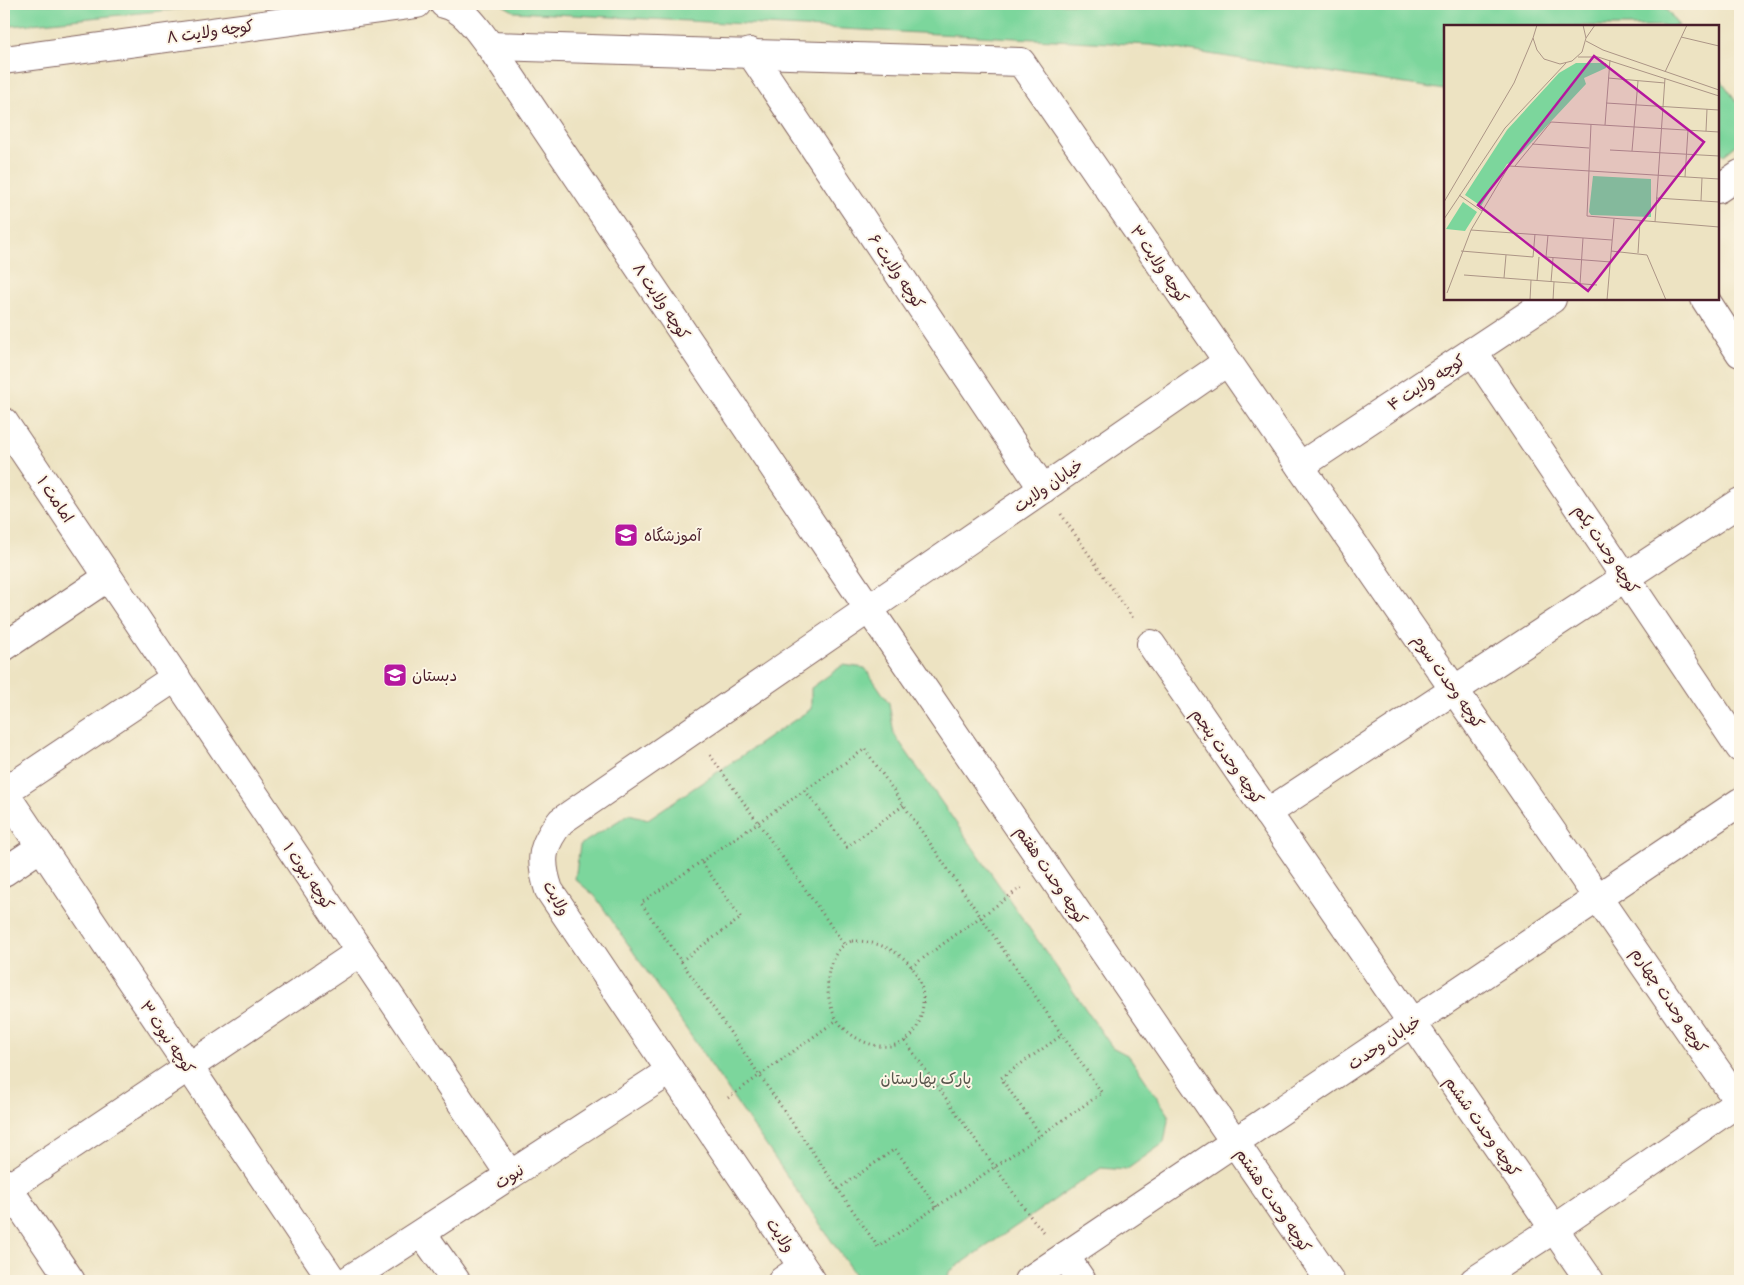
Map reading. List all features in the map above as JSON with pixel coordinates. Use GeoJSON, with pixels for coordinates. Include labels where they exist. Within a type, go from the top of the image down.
{"type":"FeatureCollection","features":[{"type":"Feature","properties":{"kind":"street","name":"کوچه ولایت ۸"},"geometry":{"type":"LineString","coordinates":[[4,60],[417,4]]}},
{"type":"Feature","properties":{"kind":"street","name":"کوچه ولایت ۸"},"geometry":{"type":"LineString","coordinates":[[444,4],[459,9],[490,46],[869,608]]}},
{"type":"Feature","properties":{"kind":"street"},"geometry":{"type":"LineString","coordinates":[[490,46],[750,52]]}},
{"type":"Feature","properties":{"kind":"street","name":"کوچه ولایت ۳"},"geometry":{"type":"LineString","coordinates":[[750,52],[1021,62],[1300,466]]}},
{"type":"Feature","properties":{"kind":"street","name":"کوچه ولایت ۶"},"geometry":{"type":"LineString","coordinates":[[750,52],[1044,489]]}},
{"type":"Feature","properties":{"kind":"street"},"geometry":{"type":"LineString","coordinates":[[1719,188],[1740,174]]}},
{"type":"Feature","properties":{"kind":"street","name":"کوچه ولایت ۴"},"geometry":{"type":"LineString","coordinates":[[1300,466],[1550,300]]}},
{"type":"Feature","properties":{"kind":"street"},"geometry":{"type":"LineString","coordinates":[[1706,300],[1740,353]]}},
{"type":"Feature","properties":{"kind":"street","name":"کوچه وحدت یکم"},"geometry":{"type":"LineString","coordinates":[[1473,351],[1740,748]]}},
{"type":"Feature","properties":{"kind":"street","name":"خیابان ولایت"},"geometry":{"type":"LineString","coordinates":[[869,608],[1228,362]]}},
{"type":"Feature","properties":{"kind":"street","name":"امامت ۱"},"geometry":{"type":"LineString","coordinates":[[4,422],[108,577]]}},
{"type":"Feature","properties":{"kind":"street","name":"کوچه وحدت سوم"},"geometry":{"type":"LineString","coordinates":[[1300,466],[1599,897]]}},
{"type":"Feature","properties":{"kind":"street"},"geometry":{"type":"LineString","coordinates":[[1267,813],[1740,502]]}},
{"type":"Feature","properties":{"kind":"street"},"geometry":{"type":"LineString","coordinates":[[4,647],[108,577]]}},
{"type":"Feature","properties":{"kind":"street","name":"کوچه نبوت ۱"},"geometry":{"type":"LineString","coordinates":[[108,577],[510,1175]]}},
{"type":"Feature","properties":{"kind":"street","name":"ولایت"},"geometry":{"type":"LineString","coordinates":[[799,1277],[701,1117],[549,890],[543,872],[543,853],[549,836],[561,821],[869,608]]}},
{"type":"Feature","properties":{"kind":"street","name":"کوچه وحدت هفتم"},"geometry":{"type":"LineString","coordinates":[[869,608],[1234,1142]]}},
{"type":"Feature","properties":{"kind":"street","name":"کوچه وحدت پنجم"},"geometry":{"type":"LineString","coordinates":[[1151,644],[1411,1024]]}},
{"type":"Feature","properties":{"kind":"street"},"geometry":{"type":"LineString","coordinates":[[4,792],[176,677]]}},
{"type":"Feature","properties":{"kind":"street","name":"کوچه نبوت ۳"},"geometry":{"type":"LineString","coordinates":[[4,792],[333,1281]]}},
{"type":"Feature","properties":{"kind":"street","name":"خیابان وحدت"},"geometry":{"type":"LineString","coordinates":[[1028,1281],[1740,802]]}},
{"type":"Feature","properties":{"kind":"street"},"geometry":{"type":"LineString","coordinates":[[4,872],[41,847]]}},
{"type":"Feature","properties":{"kind":"street","name":"کوچه وحدت چهارم"},"geometry":{"type":"LineString","coordinates":[[1599,897],[1740,1103]]}},
{"type":"Feature","properties":{"kind":"street"},"geometry":{"type":"LineString","coordinates":[[71,1281],[6,1185],[189,1067],[360,952]]}},
{"type":"Feature","properties":{"kind":"street","name":"کوچه وحدت ششم"},"geometry":{"type":"LineString","coordinates":[[1411,1024],[1590,1281]]}},
{"type":"Feature","properties":{"kind":"street","name":"نبوت"},"geometry":{"type":"LineString","coordinates":[[347,1281],[670,1071]]}},
{"type":"Feature","properties":{"kind":"street"},"geometry":{"type":"LineString","coordinates":[[1474,1281],[1554,1230],[1740,1103]]}},
{"type":"Feature","properties":{"kind":"street","name":"کوچه وحدت هشتم"},"geometry":{"type":"LineString","coordinates":[[1234,1142],[1330,1281]]}},
{"type":"Feature","properties":{"kind":"street"},"geometry":{"type":"LineString","coordinates":[[422,1233],[456,1281]]}},
{"type":"Feature","properties":{"kind":"street"},"geometry":{"type":"LineString","coordinates":[[1065,1256],[1082,1281]]}},
{"type":"Feature","properties":{"kind":"path"},"geometry":{"type":"LineString","coordinates":[[1044,489],[1151,644]]}},
{"type":"Feature","properties":{"kind":"path"},"geometry":{"type":"LineString","coordinates":[[692,730],[844,944]]}},
{"type":"Feature","properties":{"kind":"path"},"geometry":{"type":"LineString","coordinates":[[865,749],[1102,1093],[878,1247],[641,903],[758,822],[865,749]]}},
{"type":"Feature","properties":{"kind":"path"},"geometry":{"type":"LineString","coordinates":[[805,790],[846,847],[904,806]]}},
{"type":"Feature","properties":{"kind":"path"},"geometry":{"type":"LineString","coordinates":[[681,961],[742,918],[701,861]]}},
{"type":"Feature","properties":{"kind":"path"},"geometry":{"type":"LineString","coordinates":[[911,967],[1048,869]]}},
{"type":"Feature","properties":{"kind":"path"},"geometry":{"type":"LineString","coordinates":[[852,941],[861,941],[879,944],[904,958],[911,967],[920,984],[923,1002],[918,1026],[905,1041],[896,1046],[887,1047],[868,1043],[852,1034],[837,1020],[829,999],[830,968],[837,951],[844,944],[852,941]]}},
{"type":"Feature","properties":{"kind":"path"},"geometry":{"type":"LineString","coordinates":[[701,1117],[837,1020]]}},
{"type":"Feature","properties":{"kind":"path"},"geometry":{"type":"LineString","coordinates":[[1041,1135],[1001,1078],[1062,1035]]}},
{"type":"Feature","properties":{"kind":"path"},"geometry":{"type":"LineString","coordinates":[[905,1041],[1030,1216],[1065,1256]]}},
{"type":"Feature","properties":{"kind":"path"},"geometry":{"type":"LineString","coordinates":[[838,1189],[895,1149],[937,1207]]}},
{"type":"Feature","properties":{"kind":"green space"},"geometry":{"type":"Polygon","coordinates":[[[9,4],[229,4],[11,26],[9,4]]]}},
{"type":"Feature","properties":{"kind":"green space"},"geometry":{"type":"Polygon","coordinates":[[[501,4],[1662,4],[1678,25],[1444,25],[1444,90],[1150,45],[515,12],[501,4]]]}},
{"type":"Feature","properties":{"kind":"green space"},"geometry":{"type":"Polygon","coordinates":[[[1719,77],[1740,106],[1740,142],[1724,155],[1719,151],[1719,77]]]}},
{"type":"Feature","properties":{"kind":"green space","name":"پارک بهارستان"},"geometry":{"type":"Polygon","coordinates":[[[843,665],[865,668],[889,703],[894,734],[1112,1047],[1129,1056],[1169,1115],[1164,1143],[1126,1170],[1101,1168],[949,1272],[947,1281],[859,1281],[595,896],[575,879],[580,845],[629,814],[648,819],[811,709],[811,688],[843,665]]]}},
{"type":"Feature","properties":{"kind":"place","name":"آموزشگاه"},"geometry":{"type":"Point","coordinates":[626,535]}},
{"type":"Feature","properties":{"kind":"place","name":"دبستان"},"geometry":{"type":"Point","coordinates":[395,675]}}]}
